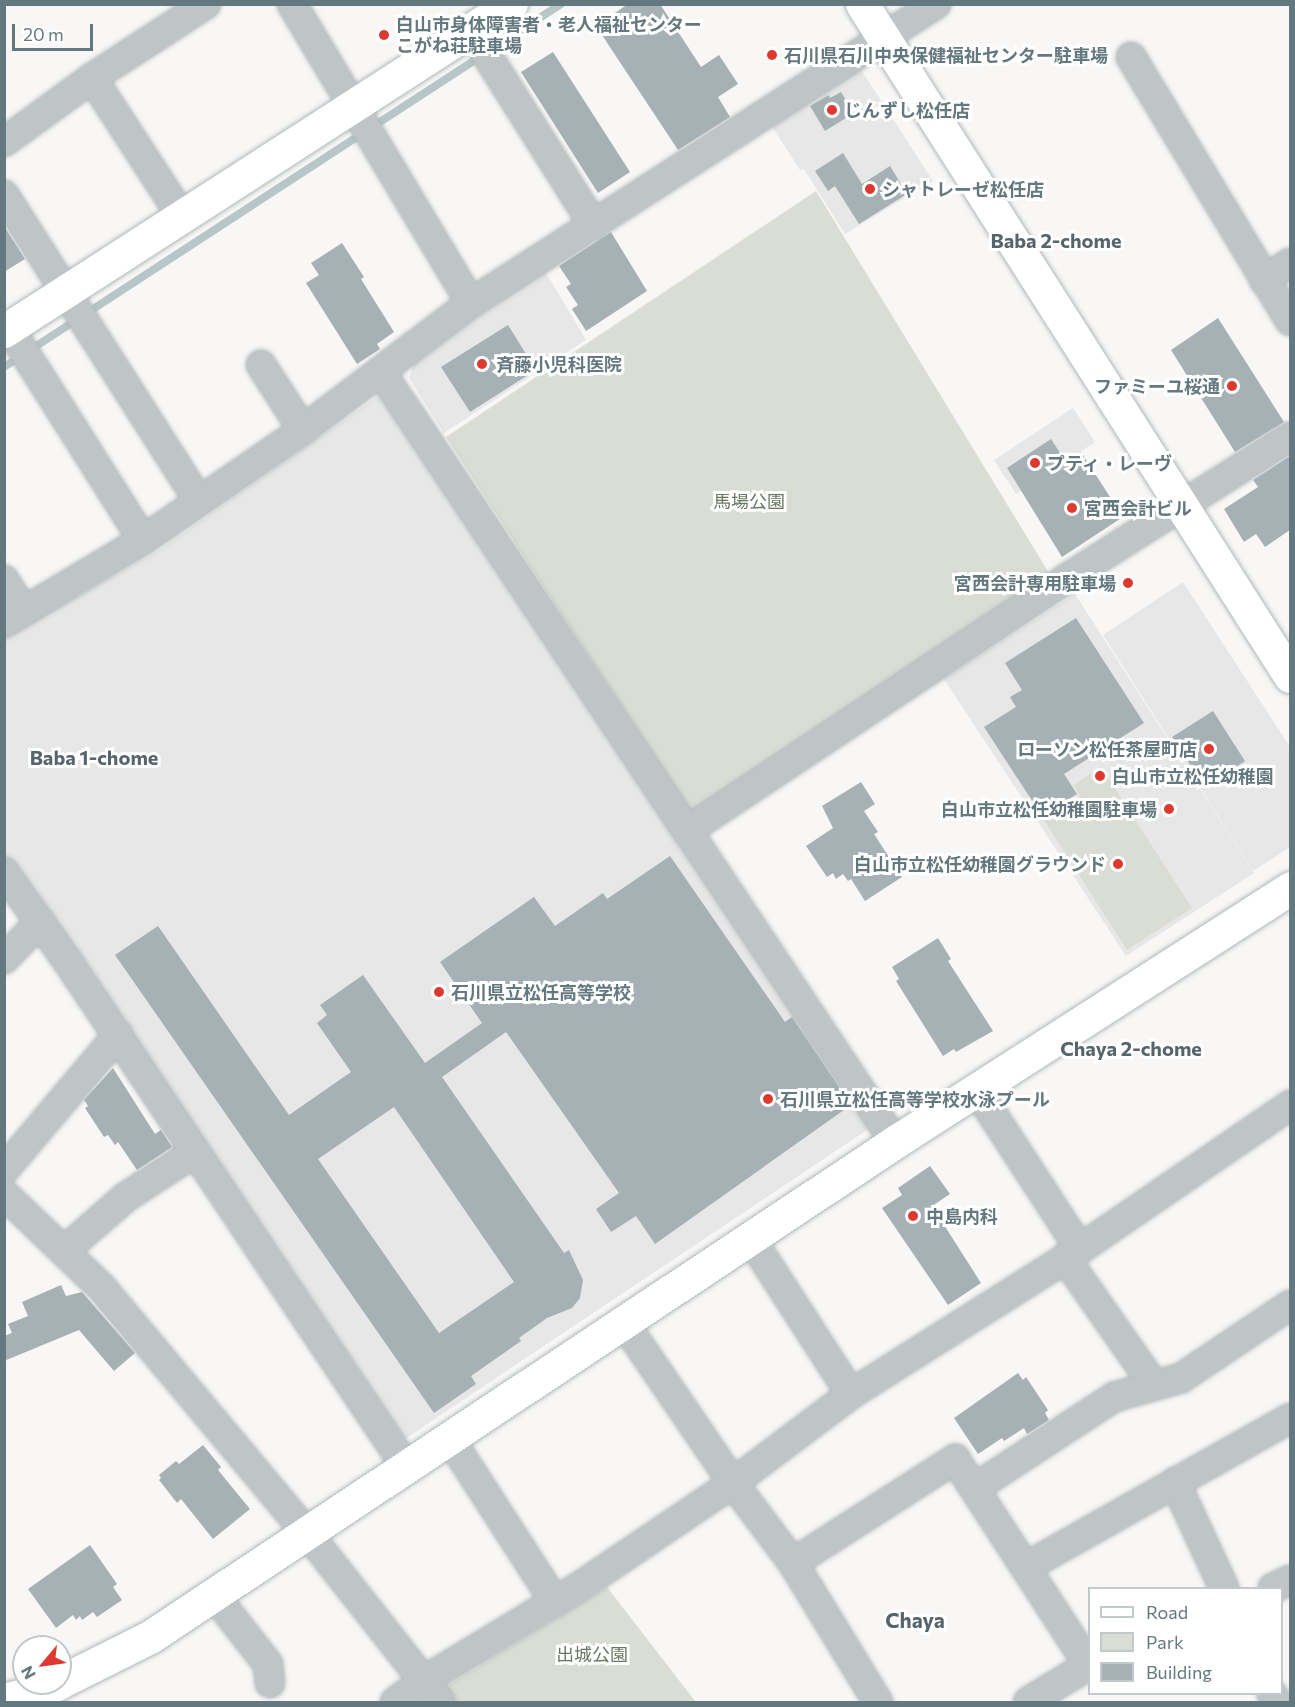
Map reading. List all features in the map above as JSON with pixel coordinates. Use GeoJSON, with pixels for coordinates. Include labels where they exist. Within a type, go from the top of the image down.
{"type":"FeatureCollection","features":[{"type":"Feature","properties":{"kind":"street"},"geometry":{"type":"LineString","coordinates":[[4,142],[92,78],[206,4]]}},
{"type":"Feature","properties":{"kind":"street"},"geometry":{"type":"LineString","coordinates":[[292,4],[471,303]]}},
{"type":"Feature","properties":{"kind":"street"},"geometry":{"type":"LineString","coordinates":[[143,540],[17,343],[77,310],[181,215],[363,124],[481,47],[511,4]]}},
{"type":"Feature","properties":{"kind":"street"},"geometry":{"type":"LineString","coordinates":[[862,4],[1290,676]]}},
{"type":"Feature","properties":{"kind":"street"},"geometry":{"type":"LineString","coordinates":[[4,580],[14,617],[143,540],[303,430],[471,303],[936,4]]}},
{"type":"Feature","properties":{"kind":"street"},"geometry":{"type":"LineString","coordinates":[[481,47],[594,225]]}},
{"type":"Feature","properties":{"kind":"street"},"geometry":{"type":"LineString","coordinates":[[1131,57],[1290,321]]}},
{"type":"Feature","properties":{"kind":"street"},"geometry":{"type":"LineString","coordinates":[[92,78],[181,215]]}},
{"type":"Feature","properties":{"kind":"street"},"geometry":{"type":"LineString","coordinates":[[4,195],[199,501]]}},
{"type":"Feature","properties":{"kind":"street"},"geometry":{"type":"LineString","coordinates":[[1264,280],[1290,264]]}},
{"type":"Feature","properties":{"kind":"street"},"geometry":{"type":"LineString","coordinates":[[261,364],[303,430]]}},
{"type":"Feature","properties":{"kind":"street"},"geometry":{"type":"LineString","coordinates":[[381,372],[895,1142]]}},
{"type":"Feature","properties":{"kind":"street"},"geometry":{"type":"LineString","coordinates":[[687,831],[1180,505],[1290,437]]}},
{"type":"Feature","properties":{"kind":"street"},"geometry":{"type":"LineString","coordinates":[[4,872],[118,1035],[407,1468]]}},
{"type":"Feature","properties":{"kind":"street"},"geometry":{"type":"LineString","coordinates":[[72,1676],[150,1637],[214,1596],[895,1142],[1290,888]]}},
{"type":"Feature","properties":{"kind":"street"},"geometry":{"type":"LineString","coordinates":[[4,959],[40,922]]}},
{"type":"Feature","properties":{"kind":"street"},"geometry":{"type":"LineString","coordinates":[[4,1170],[118,1035]]}},
{"type":"Feature","properties":{"kind":"street"},"geometry":{"type":"LineString","coordinates":[[976,1089],[1072,1254],[1154,1385]]}},
{"type":"Feature","properties":{"kind":"street"},"geometry":{"type":"LineString","coordinates":[[395,1702],[433,1691],[555,1602],[733,1483],[851,1394],[1072,1254],[1290,1105]]}},
{"type":"Feature","properties":{"kind":"street"},"geometry":{"type":"LineString","coordinates":[[64,1251],[126,1197],[195,1152]]}},
{"type":"Feature","properties":{"kind":"street"},"geometry":{"type":"LineString","coordinates":[[4,1194],[102,1288],[308,1534],[433,1691]]}},
{"type":"Feature","properties":{"kind":"street"},"geometry":{"type":"LineString","coordinates":[[750,1239],[851,1394]]}},
{"type":"Feature","properties":{"kind":"street"},"geometry":{"type":"LineString","coordinates":[[975,1488],[1114,1397],[1181,1378],[1290,1305]]}},
{"type":"Feature","properties":{"kind":"street"},"geometry":{"type":"LineString","coordinates":[[624,1323],[733,1483],[793,1563],[878,1702]]}},
{"type":"Feature","properties":{"kind":"street"},"geometry":{"type":"LineString","coordinates":[[1026,1567],[1290,1418]]}},
{"type":"Feature","properties":{"kind":"street"},"geometry":{"type":"LineString","coordinates":[[450,1439],[555,1602]]}},
{"type":"Feature","properties":{"kind":"street"},"geometry":{"type":"LineString","coordinates":[[793,1563],[955,1459],[1088,1663]]}},
{"type":"Feature","properties":{"kind":"street"},"geometry":{"type":"LineString","coordinates":[[1175,1482],[1224,1587]]}},
{"type":"Feature","properties":{"kind":"street"},"geometry":{"type":"LineString","coordinates":[[1275,1587],[1290,1580]]}},
{"type":"Feature","properties":{"kind":"street"},"geometry":{"type":"LineString","coordinates":[[214,1596],[268,1664],[270,1683]]}},
{"type":"Feature","properties":{"kind":"street"},"geometry":{"type":"LineString","coordinates":[[1043,1699],[1088,1666]]}},
{"type":"Feature","properties":{"kind":"street"},"geometry":{"type":"LineString","coordinates":[[4,1701],[25,1695]]}},
{"type":"Feature","properties":{"kind":"shaded area"},"geometry":{"type":"Polygon","coordinates":[[[858,65],[933,181],[845,234],[804,169],[800,170],[769,122],[858,65]]]}},
{"type":"Feature","properties":{"kind":"shaded area","name":"斉藤小児科医院"},"geometry":{"type":"Polygon","coordinates":[[[543,268],[586,340],[444,433],[409,378],[418,350],[543,268]]]}},
{"type":"Feature","properties":{"kind":"shaded area","name":"石川県立松任高等学校"},"geometry":{"type":"Polygon","coordinates":[[[381,394],[870,1128],[405,1439],[5,855],[4,638],[158,551],[381,394]]]}},
{"type":"Feature","properties":{"kind":"shaded area","name":"プティ・レーヴ"},"geometry":{"type":"Polygon","coordinates":[[[1073,408],[1095,442],[1016,494],[994,460],[1073,408]]]}},
{"type":"Feature","properties":{"kind":"shaded area"},"geometry":{"type":"Polygon","coordinates":[[[1183,582],[1290,747],[1290,847],[1253,871],[1103,635],[1183,582]]]}},
{"type":"Feature","properties":{"kind":"shaded area","name":"白山市立松任幼稚園"},"geometry":{"type":"Polygon","coordinates":[[[1075,594],[1254,873],[1126,956],[944,679],[1075,594]]]}},
{"type":"Feature","properties":{"kind":"green space","name":"馬場公園"},"geometry":{"type":"Polygon","coordinates":[[[816,191],[1049,573],[692,814],[446,437],[816,191]]]}},
{"type":"Feature","properties":{"kind":"green space","name":"白山市立松任幼稚園グラウンド"},"geometry":{"type":"Polygon","coordinates":[[[1101,767],[1192,908],[1127,950],[1044,820],[1080,796],[1074,785],[1101,767]]]}},
{"type":"Feature","properties":{"kind":"green space","name":"出城公園"},"geometry":{"type":"Polygon","coordinates":[[[607,1587],[695,1701],[440,1702],[434,1694],[607,1587]]]}},
{"type":"Feature","properties":{"kind":"building"},"geometry":{"type":"Polygon","coordinates":[[[628,4],[660,4],[701,67],[719,55],[738,84],[718,97],[730,117],[678,150],[596,26],[628,4]]]}},
{"type":"Feature","properties":{"kind":"building"},"geometry":{"type":"Polygon","coordinates":[[[553,52],[630,172],[598,193],[521,72],[553,52]]]}},
{"type":"Feature","properties":{"kind":"building","name":"じんずし松任店"},"geometry":{"type":"Polygon","coordinates":[[[841,92],[854,113],[825,131],[810,106],[829,95],[830,98],[841,92]]]}},
{"type":"Feature","properties":{"kind":"building","name":"シャトレーゼ松任店"},"geometry":{"type":"Polygon","coordinates":[[[843,153],[862,184],[890,166],[907,194],[859,224],[835,186],[828,191],[815,171],[843,153]]]}},
{"type":"Feature","properties":{"kind":"building"},"geometry":{"type":"Polygon","coordinates":[[[4,226],[25,259],[4,272],[4,226]]]}},
{"type":"Feature","properties":{"kind":"building"},"geometry":{"type":"Polygon","coordinates":[[[611,232],[647,291],[586,331],[572,309],[578,305],[566,287],[571,284],[559,266],[611,232]]]}},
{"type":"Feature","properties":{"kind":"building"},"geometry":{"type":"Polygon","coordinates":[[[342,243],[364,277],[361,279],[394,332],[377,344],[380,349],[357,364],[306,283],[319,275],[311,263],[342,243]]]}},
{"type":"Feature","properties":{"kind":"building","name":"ファミーユ桜通"},"geometry":{"type":"Polygon","coordinates":[[[1218,318],[1284,422],[1235,452],[1171,350],[1218,318]]]}},
{"type":"Feature","properties":{"kind":"building","name":"斉藤小児科医院"},"geometry":{"type":"Polygon","coordinates":[[[508,325],[536,370],[470,412],[441,367],[508,325]]]}},
{"type":"Feature","properties":{"kind":"building","name":"宮西会計ビル"},"geometry":{"type":"Polygon","coordinates":[[[1051,439],[1066,462],[1081,452],[1123,517],[1062,557],[1007,468],[1051,439]]]}},
{"type":"Feature","properties":{"kind":"building"},"geometry":{"type":"Polygon","coordinates":[[[1290,456],[1290,530],[1265,547],[1256,534],[1244,542],[1224,509],[1258,487],[1253,480],[1290,456]]]}},
{"type":"Feature","properties":{"kind":"building","name":"白山市立松任幼稚園"},"geometry":{"type":"Polygon","coordinates":[[[1076,618],[1144,723],[1064,774],[1077,794],[1042,816],[984,727],[1016,707],[1010,697],[1022,690],[1005,663],[1076,618]]]}},
{"type":"Feature","properties":{"kind":"building","name":"ローソン松任茶屋町店"},"geometry":{"type":"Polygon","coordinates":[[[1213,711],[1245,761],[1205,788],[1172,737],[1213,711]]]}},
{"type":"Feature","properties":{"kind":"building"},"geometry":{"type":"Polygon","coordinates":[[[861,782],[875,804],[864,811],[878,832],[874,834],[902,877],[865,901],[851,879],[848,881],[843,874],[836,879],[833,873],[827,877],[806,846],[833,828],[822,806],[861,782]]]}},
{"type":"Feature","properties":{"kind":"building","name":"石川県立松任高等学校"},"geometry":{"type":"Polygon","coordinates":[[[670,856],[785,1022],[792,1017],[851,1105],[655,1244],[636,1216],[611,1232],[596,1209],[619,1193],[506,1032],[442,1077],[564,1253],[569,1250],[583,1280],[580,1298],[572,1308],[547,1318],[519,1338],[521,1341],[471,1376],[476,1384],[434,1413],[115,955],[158,926],[289,1115],[351,1072],[317,1023],[327,1015],[320,1005],[363,975],[425,1063],[482,1023],[440,962],[534,897],[555,926],[603,893],[607,899],[670,856]],[[394,1107],[318,1159],[439,1333],[514,1282],[394,1107]]]}},
{"type":"Feature","properties":{"kind":"building"},"geometry":{"type":"Polygon","coordinates":[[[938,938],[951,959],[948,961],[993,1031],[956,1052],[954,1049],[943,1056],[896,981],[899,979],[892,967],[938,938]]]}},
{"type":"Feature","properties":{"kind":"building"},"geometry":{"type":"Polygon","coordinates":[[[113,1068],[155,1134],[161,1130],[172,1147],[137,1170],[118,1142],[115,1145],[108,1135],[104,1137],[85,1108],[88,1106],[84,1100],[113,1068]]]}},
{"type":"Feature","properties":{"kind":"building"},"geometry":{"type":"Polygon","coordinates":[[[930,1166],[950,1194],[932,1206],[981,1283],[948,1305],[882,1208],[902,1195],[898,1188],[930,1166]]]}},
{"type":"Feature","properties":{"kind":"building"},"geometry":{"type":"Polygon","coordinates":[[[61,1285],[66,1296],[82,1292],[135,1353],[114,1371],[79,1330],[4,1361],[4,1336],[12,1333],[8,1324],[28,1316],[22,1302],[61,1285]]]}},
{"type":"Feature","properties":{"kind":"building"},"geometry":{"type":"Polygon","coordinates":[[[1018,1373],[1023,1380],[1026,1377],[1048,1410],[1045,1413],[1049,1420],[1027,1434],[1024,1428],[1004,1441],[1002,1438],[978,1454],[954,1418],[1018,1373]]]}},
{"type":"Feature","properties":{"kind":"building"},"geometry":{"type":"Polygon","coordinates":[[[203,1445],[221,1467],[218,1470],[250,1509],[213,1539],[181,1499],[177,1503],[159,1480],[161,1478],[159,1475],[176,1461],[179,1464],[203,1445]]]}},
{"type":"Feature","properties":{"kind":"building"},"geometry":{"type":"Polygon","coordinates":[[[90,1545],[117,1584],[113,1587],[122,1600],[97,1617],[93,1612],[82,1620],[80,1616],[76,1620],[73,1615],[56,1628],[28,1589],[90,1545]]]}},
{"type":"Feature","properties":{"kind":"waterway"},"geometry":{"type":"LineString","coordinates":[[4,367],[561,4]]}},
{"type":"Feature","properties":{"kind":"place","name":"白山市身体障害者・老人福祉センター こがね荘駐車場"},"geometry":{"type":"Point","coordinates":[384,35]}},
{"type":"Feature","properties":{"kind":"place","name":"石川県石川中央保健福祉センター駐車場"},"geometry":{"type":"Point","coordinates":[772,55]}},
{"type":"Feature","properties":{"kind":"place","name":"じんずし松任店"},"geometry":{"type":"Point","coordinates":[832,110]}},
{"type":"Feature","properties":{"kind":"place","name":"シャトレーゼ松任店"},"geometry":{"type":"Point","coordinates":[870,189]}},
{"type":"Feature","properties":{"kind":"place","name":"斉藤小児科医院"},"geometry":{"type":"Point","coordinates":[482,364]}},
{"type":"Feature","properties":{"kind":"place","name":"ファミーユ桜通"},"geometry":{"type":"Point","coordinates":[1232,386]}},
{"type":"Feature","properties":{"kind":"place","name":"プティ・レーヴ"},"geometry":{"type":"Point","coordinates":[1035,463]}},
{"type":"Feature","properties":{"kind":"place","name":"宮西会計ビル"},"geometry":{"type":"Point","coordinates":[1072,508]}},
{"type":"Feature","properties":{"kind":"place","name":"宮西会計専用駐車場"},"geometry":{"type":"Point","coordinates":[1128,583]}},
{"type":"Feature","properties":{"kind":"place","name":"ローソン松任茶屋町店"},"geometry":{"type":"Point","coordinates":[1209,749]}},
{"type":"Feature","properties":{"kind":"place","name":"白山市立松任幼稚園"},"geometry":{"type":"Point","coordinates":[1100,776]}},
{"type":"Feature","properties":{"kind":"place","name":"白山市立松任幼稚園駐車場"},"geometry":{"type":"Point","coordinates":[1169,809]}},
{"type":"Feature","properties":{"kind":"place","name":"白山市立松任幼稚園グラウンド"},"geometry":{"type":"Point","coordinates":[1118,864]}},
{"type":"Feature","properties":{"kind":"place","name":"石川県立松任高等学校"},"geometry":{"type":"Point","coordinates":[439,992]}},
{"type":"Feature","properties":{"kind":"place","name":"石川県立松任高等学校水泳プール"},"geometry":{"type":"Point","coordinates":[768,1099]}},
{"type":"Feature","properties":{"kind":"place","name":"中島内科"},"geometry":{"type":"Point","coordinates":[913,1216]}},
{"type":"Feature","properties":{"kind":"district","name":"Baba 2-chome"},"geometry":{"type":"Point","coordinates":[1056,240]}},
{"type":"Feature","properties":{"kind":"district","name":"Baba 1-chome"},"geometry":{"type":"Point","coordinates":[94,757]}},
{"type":"Feature","properties":{"kind":"district","name":"Chaya 2-chome"},"geometry":{"type":"Point","coordinates":[1131,1048]}},
{"type":"Feature","properties":{"kind":"district","name":"Chaya"},"geometry":{"type":"Point","coordinates":[915,1620]}}]}
